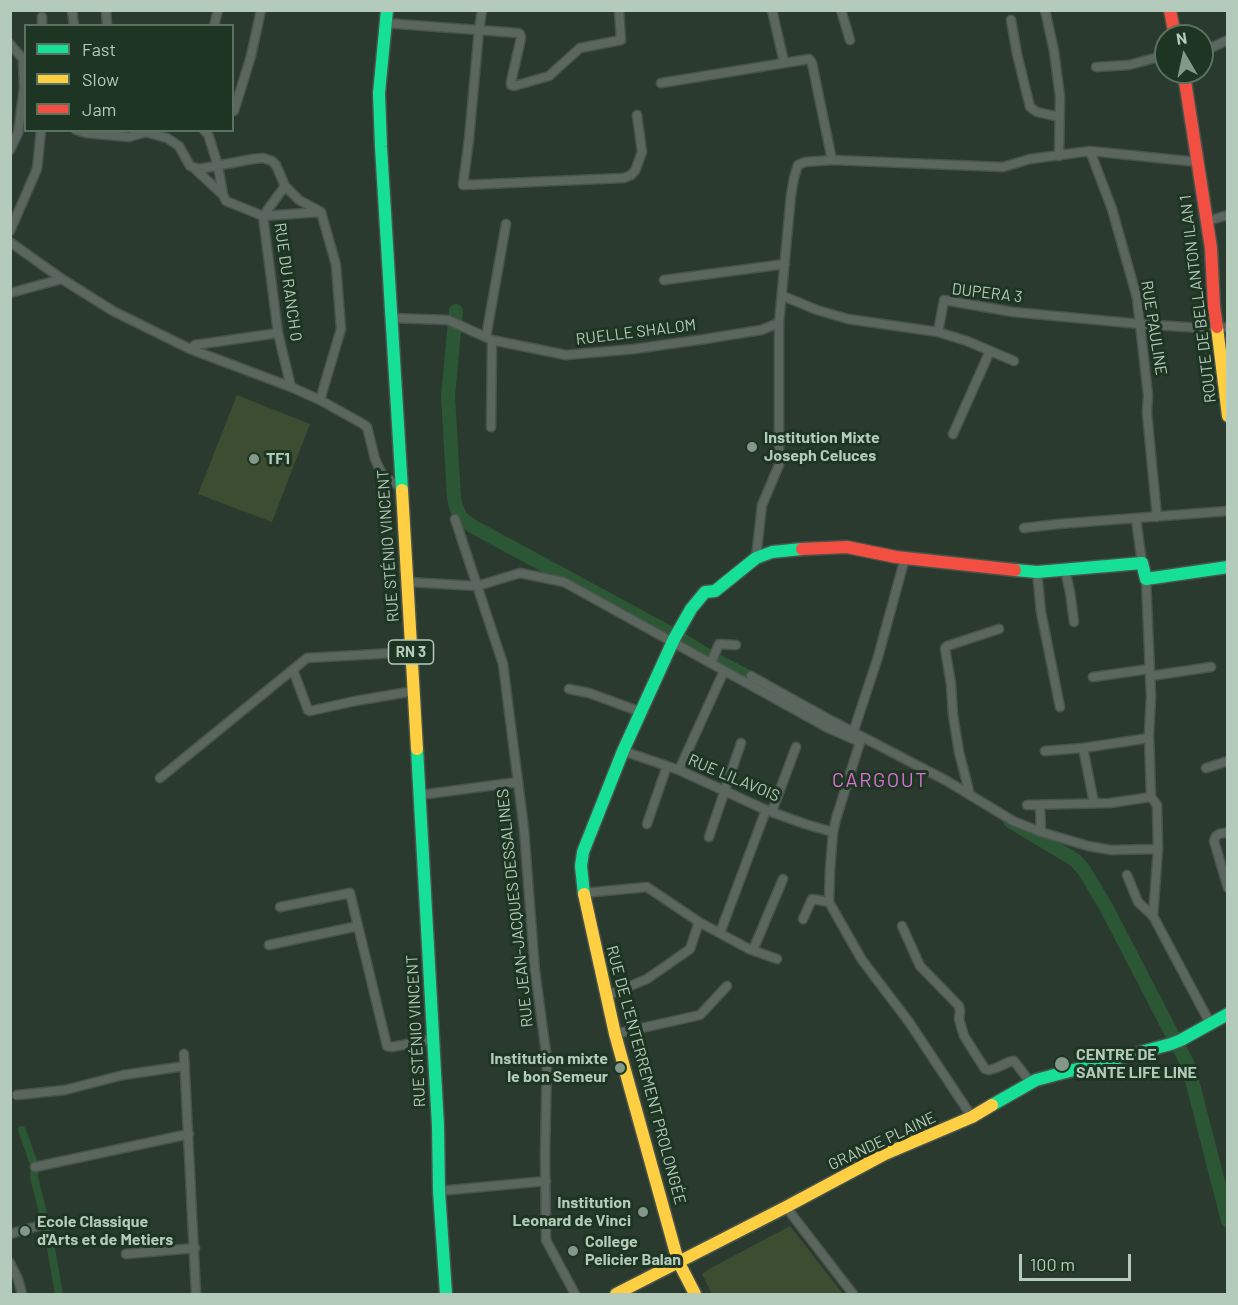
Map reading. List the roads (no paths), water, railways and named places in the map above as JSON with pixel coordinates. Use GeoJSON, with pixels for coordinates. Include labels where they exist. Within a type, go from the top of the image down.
{"type":"FeatureCollection","features":[{"type":"Feature","properties":{"kind":"street"},"geometry":{"type":"LineString","coordinates":[[234,111],[251,56],[261,10]]}},
{"type":"Feature","properties":{"kind":"street"},"geometry":{"type":"LineString","coordinates":[[482,10],[463,185],[624,178],[635,171],[642,152],[637,115]]}},
{"type":"Feature","properties":{"kind":"street"},"geometry":{"type":"LineString","coordinates":[[386,17],[520,34],[521,41],[511,82],[514,86],[549,76],[580,48],[621,40],[619,10]]}},
{"type":"Feature","properties":{"kind":"street"},"geometry":{"type":"LineString","coordinates":[[772,10],[784,62]]}},
{"type":"Feature","properties":{"kind":"street"},"geometry":{"type":"LineString","coordinates":[[841,10],[850,40]]}},
{"type":"Feature","properties":{"kind":"street"},"geometry":{"type":"LineString","coordinates":[[1045,10],[1054,51],[1061,106],[1059,156]]}},
{"type":"Feature","properties":{"kind":"street","name":"RUE STÉNIO VINCENT"},"geometry":{"type":"LineString","coordinates":[[386,17],[379,93],[420,795],[446,1294]]}},
{"type":"Feature","properties":{"kind":"street"},"geometry":{"type":"LineString","coordinates":[[1011,20],[1030,107],[1037,112],[1059,117]]}},
{"type":"Feature","properties":{"kind":"street"},"geometry":{"type":"LineString","coordinates":[[10,44],[23,59],[24,88],[23,118],[10,150]]}},
{"type":"Feature","properties":{"kind":"street"},"geometry":{"type":"LineString","coordinates":[[1096,67],[1129,65],[1154,58]]}},
{"type":"Feature","properties":{"kind":"street"},"geometry":{"type":"LineString","coordinates":[[661,83],[808,59],[812,63],[832,160]]}},
{"type":"Feature","properties":{"kind":"street","name":"ROUTE DE BELLANTON ILAN 1"},"geometry":{"type":"LineString","coordinates":[[1185,84],[1211,248],[1214,307],[1222,328],[1227,416]]}},
{"type":"Feature","properties":{"kind":"street"},"geometry":{"type":"LineString","coordinates":[[10,231],[37,168],[41,132]]}},
{"type":"Feature","properties":{"kind":"street"},"geometry":{"type":"LineString","coordinates":[[102,132],[120,133],[129,137],[145,132]]}},
{"type":"Feature","properties":{"kind":"street"},"geometry":{"type":"LineString","coordinates":[[151,132],[167,138],[179,146],[190,166],[223,195]]}},
{"type":"Feature","properties":{"kind":"street"},"geometry":{"type":"LineString","coordinates":[[206,132],[218,166],[226,201],[263,216],[285,186]]}},
{"type":"Feature","properties":{"kind":"street"},"geometry":{"type":"LineString","coordinates":[[756,558],[762,505],[779,465],[779,323],[791,195],[798,165],[805,162],[832,160],[1003,167],[1030,159],[1090,151],[1197,162]]}},
{"type":"Feature","properties":{"kind":"street","name":"RUE PAULINE"},"geometry":{"type":"LineString","coordinates":[[1090,151],[1113,209],[1137,298],[1148,395],[1147,414],[1157,517]]}},
{"type":"Feature","properties":{"kind":"street"},"geometry":{"type":"LineString","coordinates":[[194,168],[199,170],[253,159],[272,160],[285,186],[299,200],[321,212],[336,265],[341,329],[320,400]]}},
{"type":"Feature","properties":{"kind":"street","name":"RUE DU RANCH 0"},"geometry":{"type":"LineString","coordinates":[[291,387],[278,333],[263,216],[321,212]]}},
{"type":"Feature","properties":{"kind":"street"},"geometry":{"type":"LineString","coordinates":[[1207,221],[1227,215]]}},
{"type":"Feature","properties":{"kind":"street"},"geometry":{"type":"LineString","coordinates":[[491,427],[489,339],[506,224]]}},
{"type":"Feature","properties":{"kind":"street"},"geometry":{"type":"LineString","coordinates":[[10,242],[113,311],[190,349],[320,400],[367,427],[380,470],[386,478],[401,488]]}},
{"type":"Feature","properties":{"kind":"street"},"geometry":{"type":"LineString","coordinates":[[664,280],[785,264]]}},
{"type":"Feature","properties":{"kind":"street"},"geometry":{"type":"LineString","coordinates":[[10,293],[62,279]]}},
{"type":"Feature","properties":{"kind":"street"},"geometry":{"type":"LineString","coordinates":[[783,296],[817,310],[848,319],[938,332],[967,341],[1014,361]]}},
{"type":"Feature","properties":{"kind":"street","name":"DUPERA 3"},"geometry":{"type":"LineString","coordinates":[[938,332],[944,300],[1013,312],[1140,324],[1222,328]]}},
{"type":"Feature","properties":{"kind":"street","name":"RUELLE SHALOM"},"geometry":{"type":"LineString","coordinates":[[391,318],[448,320],[489,339],[566,355],[634,349],[717,337],[761,330],[779,323]]}},
{"type":"Feature","properties":{"kind":"street"},"geometry":{"type":"LineString","coordinates":[[190,349],[195,345],[278,333]]}},
{"type":"Feature","properties":{"kind":"street"},"geometry":{"type":"LineString","coordinates":[[953,434],[990,351]]}},
{"type":"Feature","properties":{"kind":"street"},"geometry":{"type":"LineString","coordinates":[[1024,528],[1227,510]]}},
{"type":"Feature","properties":{"kind":"street","name":"RUE JEAN-JACQUES DESSALINES"},"geometry":{"type":"LineString","coordinates":[[455,519],[503,664],[524,830],[534,971],[547,1060],[546,1240],[575,1294]]}},
{"type":"Feature","properties":{"kind":"street"},"geometry":{"type":"LineString","coordinates":[[1136,519],[1146,579],[1151,798],[1157,805],[1158,849],[1153,916]]}},
{"type":"Feature","properties":{"kind":"street","name":"RUE DE L'ENTERREMENT PROLONGÉE"},"geometry":{"type":"LineString","coordinates":[[694,1294],[678,1261],[615,1034],[584,893],[581,866],[583,852],[623,751],[674,638],[691,609],[705,592],[716,591],[756,558],[772,552],[847,547],[905,558],[1037,572],[1142,563]]}},
{"type":"Feature","properties":{"kind":"street"},"geometry":{"type":"LineString","coordinates":[[852,736],[878,657],[905,558]]}},
{"type":"Feature","properties":{"kind":"street"},"geometry":{"type":"LineString","coordinates":[[1146,579],[1227,567]]}},
{"type":"Feature","properties":{"kind":"street"},"geometry":{"type":"LineString","coordinates":[[1065,570],[1074,622]]}},
{"type":"Feature","properties":{"kind":"street"},"geometry":{"type":"LineString","coordinates":[[1037,572],[1041,612],[1060,707]]}},
{"type":"Feature","properties":{"kind":"street"},"geometry":{"type":"LineString","coordinates":[[408,582],[477,586],[520,573],[564,582],[674,638],[724,671],[947,781],[1013,821],[1088,846],[1111,850],[1158,849]]}},
{"type":"Feature","properties":{"kind":"street"},"geometry":{"type":"LineString","coordinates":[[970,795],[959,752],[945,648],[999,629]]}},
{"type":"Feature","properties":{"kind":"street"},"geometry":{"type":"LineString","coordinates":[[712,661],[719,644],[736,645]]}},
{"type":"Feature","properties":{"kind":"street"},"geometry":{"type":"LineString","coordinates":[[160,778],[307,658],[411,652]]}},
{"type":"Feature","properties":{"kind":"street"},"geometry":{"type":"LineString","coordinates":[[1093,676],[1211,667]]}},
{"type":"Feature","properties":{"kind":"street"},"geometry":{"type":"LineString","coordinates":[[293,670],[310,711],[414,691]]}},
{"type":"Feature","properties":{"kind":"street"},"geometry":{"type":"LineString","coordinates":[[680,770],[724,671]]}},
{"type":"Feature","properties":{"kind":"street"},"geometry":{"type":"LineString","coordinates":[[751,676],[830,725]]}},
{"type":"Feature","properties":{"kind":"street"},"geometry":{"type":"LineString","coordinates":[[569,689],[589,693],[641,712]]}},
{"type":"Feature","properties":{"kind":"street"},"geometry":{"type":"LineString","coordinates":[[852,736],[860,742],[833,832],[829,902],[862,960],[915,1032],[972,1117]]}},
{"type":"Feature","properties":{"kind":"street"},"geometry":{"type":"LineString","coordinates":[[1045,752],[1149,738]]}},
{"type":"Feature","properties":{"kind":"street"},"geometry":{"type":"LineString","coordinates":[[709,837],[741,743]]}},
{"type":"Feature","properties":{"kind":"street"},"geometry":{"type":"LineString","coordinates":[[720,933],[796,747]]}},
{"type":"Feature","properties":{"kind":"street"},"geometry":{"type":"LineString","coordinates":[[1083,748],[1094,803]]}},
{"type":"Feature","properties":{"kind":"street","name":"RUE LILAVOIS"},"geometry":{"type":"LineString","coordinates":[[623,751],[680,770],[769,811],[833,832]]}},
{"type":"Feature","properties":{"kind":"street"},"geometry":{"type":"LineString","coordinates":[[1206,768],[1227,761]]}},
{"type":"Feature","properties":{"kind":"street"},"geometry":{"type":"LineString","coordinates":[[647,824],[667,766]]}},
{"type":"Feature","properties":{"kind":"street"},"geometry":{"type":"LineString","coordinates":[[420,795],[518,782]]}},
{"type":"Feature","properties":{"kind":"street"},"geometry":{"type":"LineString","coordinates":[[1028,805],[1110,803],[1151,798]]}},
{"type":"Feature","properties":{"kind":"street"},"geometry":{"type":"LineString","coordinates":[[1040,805],[1041,832]]}},
{"type":"Feature","properties":{"kind":"street"},"geometry":{"type":"LineString","coordinates":[[1227,832],[1216,836],[1214,841],[1227,888]]}},
{"type":"Feature","properties":{"kind":"street"},"geometry":{"type":"LineString","coordinates":[[1127,875],[1138,902],[1153,916],[1210,1023]]}},
{"type":"Feature","properties":{"kind":"street"},"geometry":{"type":"LineString","coordinates":[[753,950],[783,879]]}},
{"type":"Feature","properties":{"kind":"street"},"geometry":{"type":"LineString","coordinates":[[584,893],[647,887],[699,922],[753,950],[777,959]]}},
{"type":"Feature","properties":{"kind":"street"},"geometry":{"type":"LineString","coordinates":[[279,907],[350,893],[387,1046],[433,1039]]}},
{"type":"Feature","properties":{"kind":"street"},"geometry":{"type":"LineString","coordinates":[[803,919],[812,899],[829,902]]}},
{"type":"Feature","properties":{"kind":"street"},"geometry":{"type":"LineString","coordinates":[[606,996],[647,979],[690,949],[699,922]]}},
{"type":"Feature","properties":{"kind":"street"},"geometry":{"type":"LineString","coordinates":[[269,945],[358,926]]}},
{"type":"Feature","properties":{"kind":"street"},"geometry":{"type":"LineString","coordinates":[[902,926],[920,966],[959,1006],[959,1019],[964,1036],[985,1069],[989,1070],[1014,1061],[1031,1083]]}},
{"type":"Feature","properties":{"kind":"street"},"geometry":{"type":"LineString","coordinates":[[615,1034],[700,1015],[727,986]]}},
{"type":"Feature","properties":{"kind":"street","name":"GRANDE PLAINE"},"geometry":{"type":"LineString","coordinates":[[616,1294],[885,1154],[972,1117],[1036,1080],[1177,1041],[1227,1014]]}},
{"type":"Feature","properties":{"kind":"street"},"geometry":{"type":"LineString","coordinates":[[184,1054],[196,1294]]}},
{"type":"Feature","properties":{"kind":"street"},"geometry":{"type":"LineString","coordinates":[[17,1095],[65,1090],[123,1076],[185,1066]]}},
{"type":"Feature","properties":{"kind":"street"},"geometry":{"type":"LineString","coordinates":[[34,1167],[189,1134]]}},
{"type":"Feature","properties":{"kind":"street"},"geometry":{"type":"LineString","coordinates":[[439,1191],[546,1181]]}},
{"type":"Feature","properties":{"kind":"street"},"geometry":{"type":"LineString","coordinates":[[786,1207],[853,1294]]}},
{"type":"Feature","properties":{"kind":"street"},"geometry":{"type":"LineString","coordinates":[[10,1234],[41,1225]]}},
{"type":"Feature","properties":{"kind":"street"},"geometry":{"type":"LineString","coordinates":[[126,1254],[195,1248]]}},
{"type":"Feature","properties":{"kind":"street"},"geometry":{"type":"LineString","coordinates":[[10,1263],[22,1294]]}},
{"type":"Feature","properties":{"kind":"waterway"},"geometry":{"type":"LineString","coordinates":[[456,311],[448,396],[454,498],[461,518],[762,684]]}},
{"type":"Feature","properties":{"kind":"waterway"},"geometry":{"type":"LineString","coordinates":[[1010,821],[1075,860],[1084,870],[1106,907],[1188,1065],[1228,1221]]}},
{"type":"Feature","properties":{"kind":"waterway"},"geometry":{"type":"LineString","coordinates":[[22,1130],[35,1167],[34,1177],[49,1237],[59,1294]]}},
{"type":"Feature","properties":{"kind":"place","name":"Institution Mixte Joseph Celuces"},"geometry":{"type":"Point","coordinates":[752,447]}},
{"type":"Feature","properties":{"kind":"place","name":"TF1"},"geometry":{"type":"Point","coordinates":[254,459]}},
{"type":"Feature","properties":{"kind":"place","name":"CENTRE DE SANTE LIFE LINE"},"geometry":{"type":"Point","coordinates":[1062,1064]}},
{"type":"Feature","properties":{"kind":"place","name":"Institution mixte le bon Semeur"},"geometry":{"type":"Point","coordinates":[620,1068]}},
{"type":"Feature","properties":{"kind":"place","name":"Institution Leonard de Vinci"},"geometry":{"type":"Point","coordinates":[643,1212]}},
{"type":"Feature","properties":{"kind":"place","name":"Ecole Classique d'Arts et de Metiers"},"geometry":{"type":"Point","coordinates":[25,1231]}},
{"type":"Feature","properties":{"kind":"place","name":"College Pelicier Balan"},"geometry":{"type":"Point","coordinates":[573,1251]}},
{"type":"Feature","properties":{"kind":"district","name":"CARGOUT"},"geometry":{"type":"Point","coordinates":[880,780]}}]}
